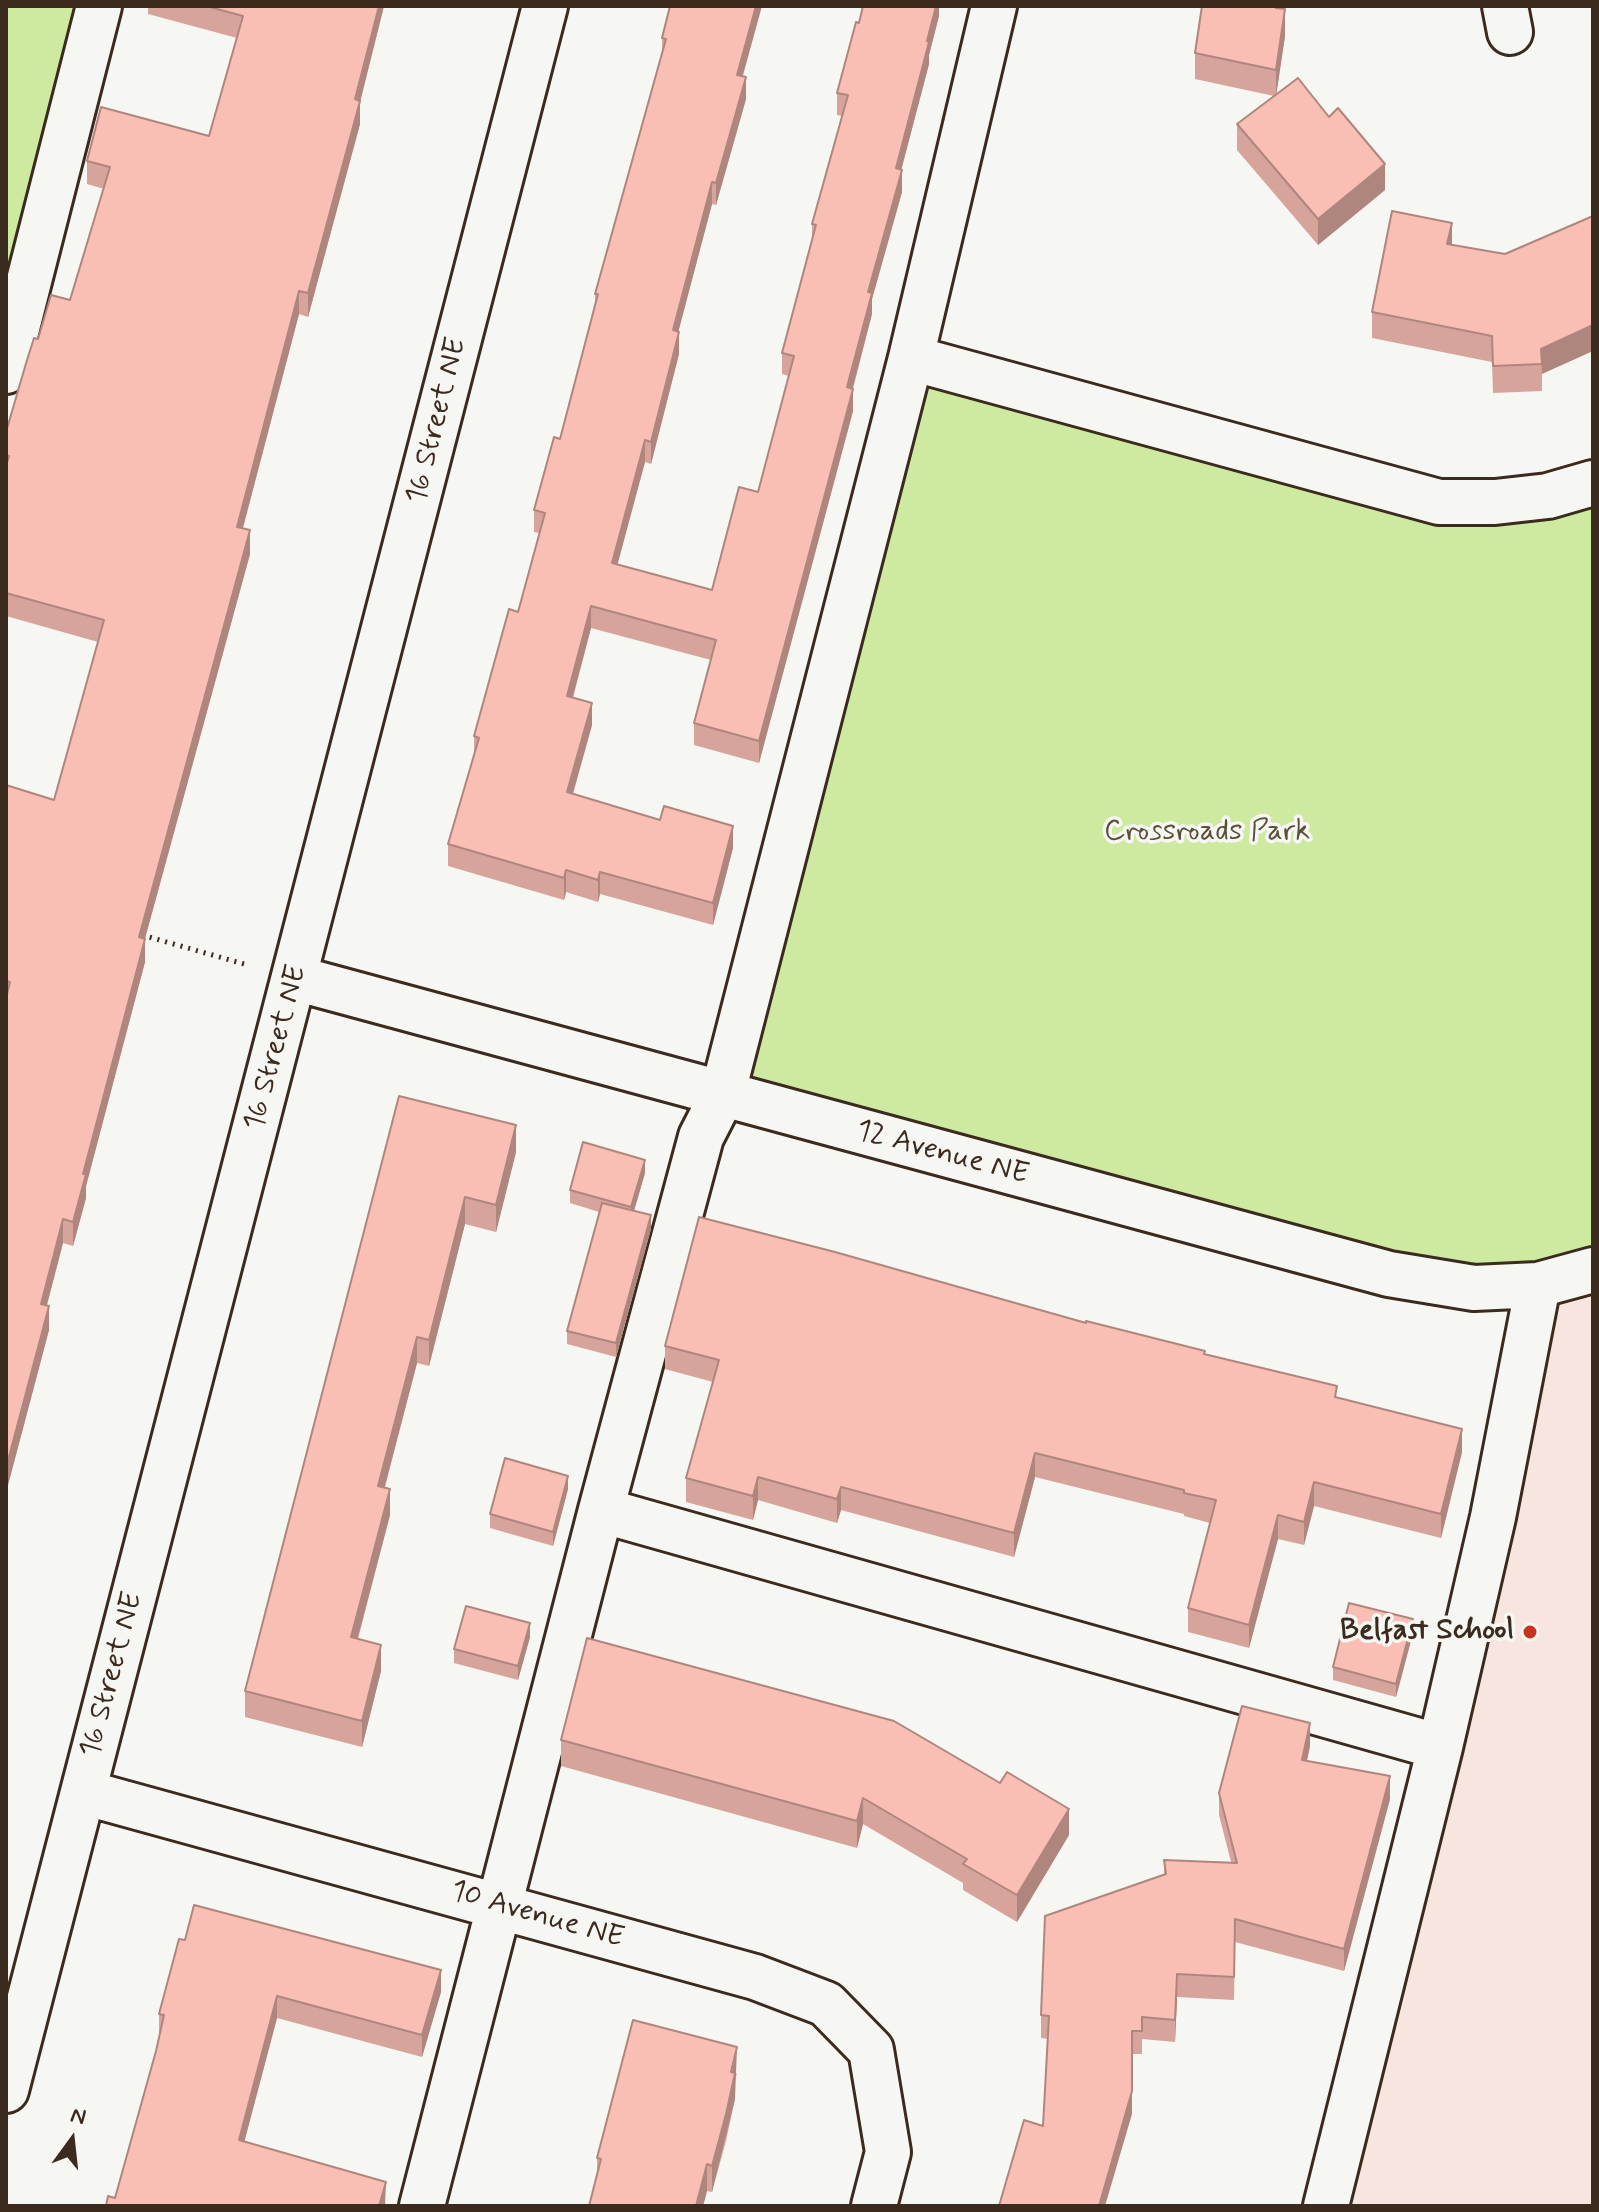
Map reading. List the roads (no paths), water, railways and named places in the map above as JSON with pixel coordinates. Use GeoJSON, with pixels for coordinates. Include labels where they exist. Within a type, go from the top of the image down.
{"type":"FeatureCollection","features":[{"type":"Feature","properties":{"kind":"street"},"geometry":{"type":"LineString","coordinates":[[6,371],[99,6]]}},
{"type":"Feature","properties":{"kind":"street","name":"16 Street NE"},"geometry":{"type":"LineString","coordinates":[[6,2090],[545,6]]}},
{"type":"Feature","properties":{"kind":"street"},"geometry":{"type":"LineString","coordinates":[[422,2206],[601,1510],[701,1137],[722,1096],[911,358],[994,6]]}},
{"type":"Feature","properties":{"kind":"street"},"geometry":{"type":"LineString","coordinates":[[911,358],[1439,502],[1495,502],[1548,496],[1593,483]]}},
{"type":"Feature","properties":{"kind":"street","name":"12 Avenue NE"},"geometry":{"type":"LineString","coordinates":[[295,978],[1389,1274],[1474,1288],[1538,1285],[1593,1270]]}},
{"type":"Feature","properties":{"kind":"street"},"geometry":{"type":"LineString","coordinates":[[1326,2206],[1440,1747],[1493,1517],[1538,1285]]}},
{"type":"Feature","properties":{"kind":"street"},"geometry":{"type":"LineString","coordinates":[[601,1510],[1440,1747]]}},
{"type":"Feature","properties":{"kind":"street","name":"10 Avenue NE"},"geometry":{"type":"LineString","coordinates":[[83,1792],[755,1977],[826,2004],[871,2050],[888,2152],[874,2206]]}},
{"type":"Feature","properties":{"kind":"place","name":"Belfast School"},"geometry":{"type":"Point","coordinates":[1530,1632]}},
{"type":"Feature","properties":{"kind":"park label","name":"Crossroads Park"},"geometry":{"type":"Point","coordinates":[1207,833]}}]}
